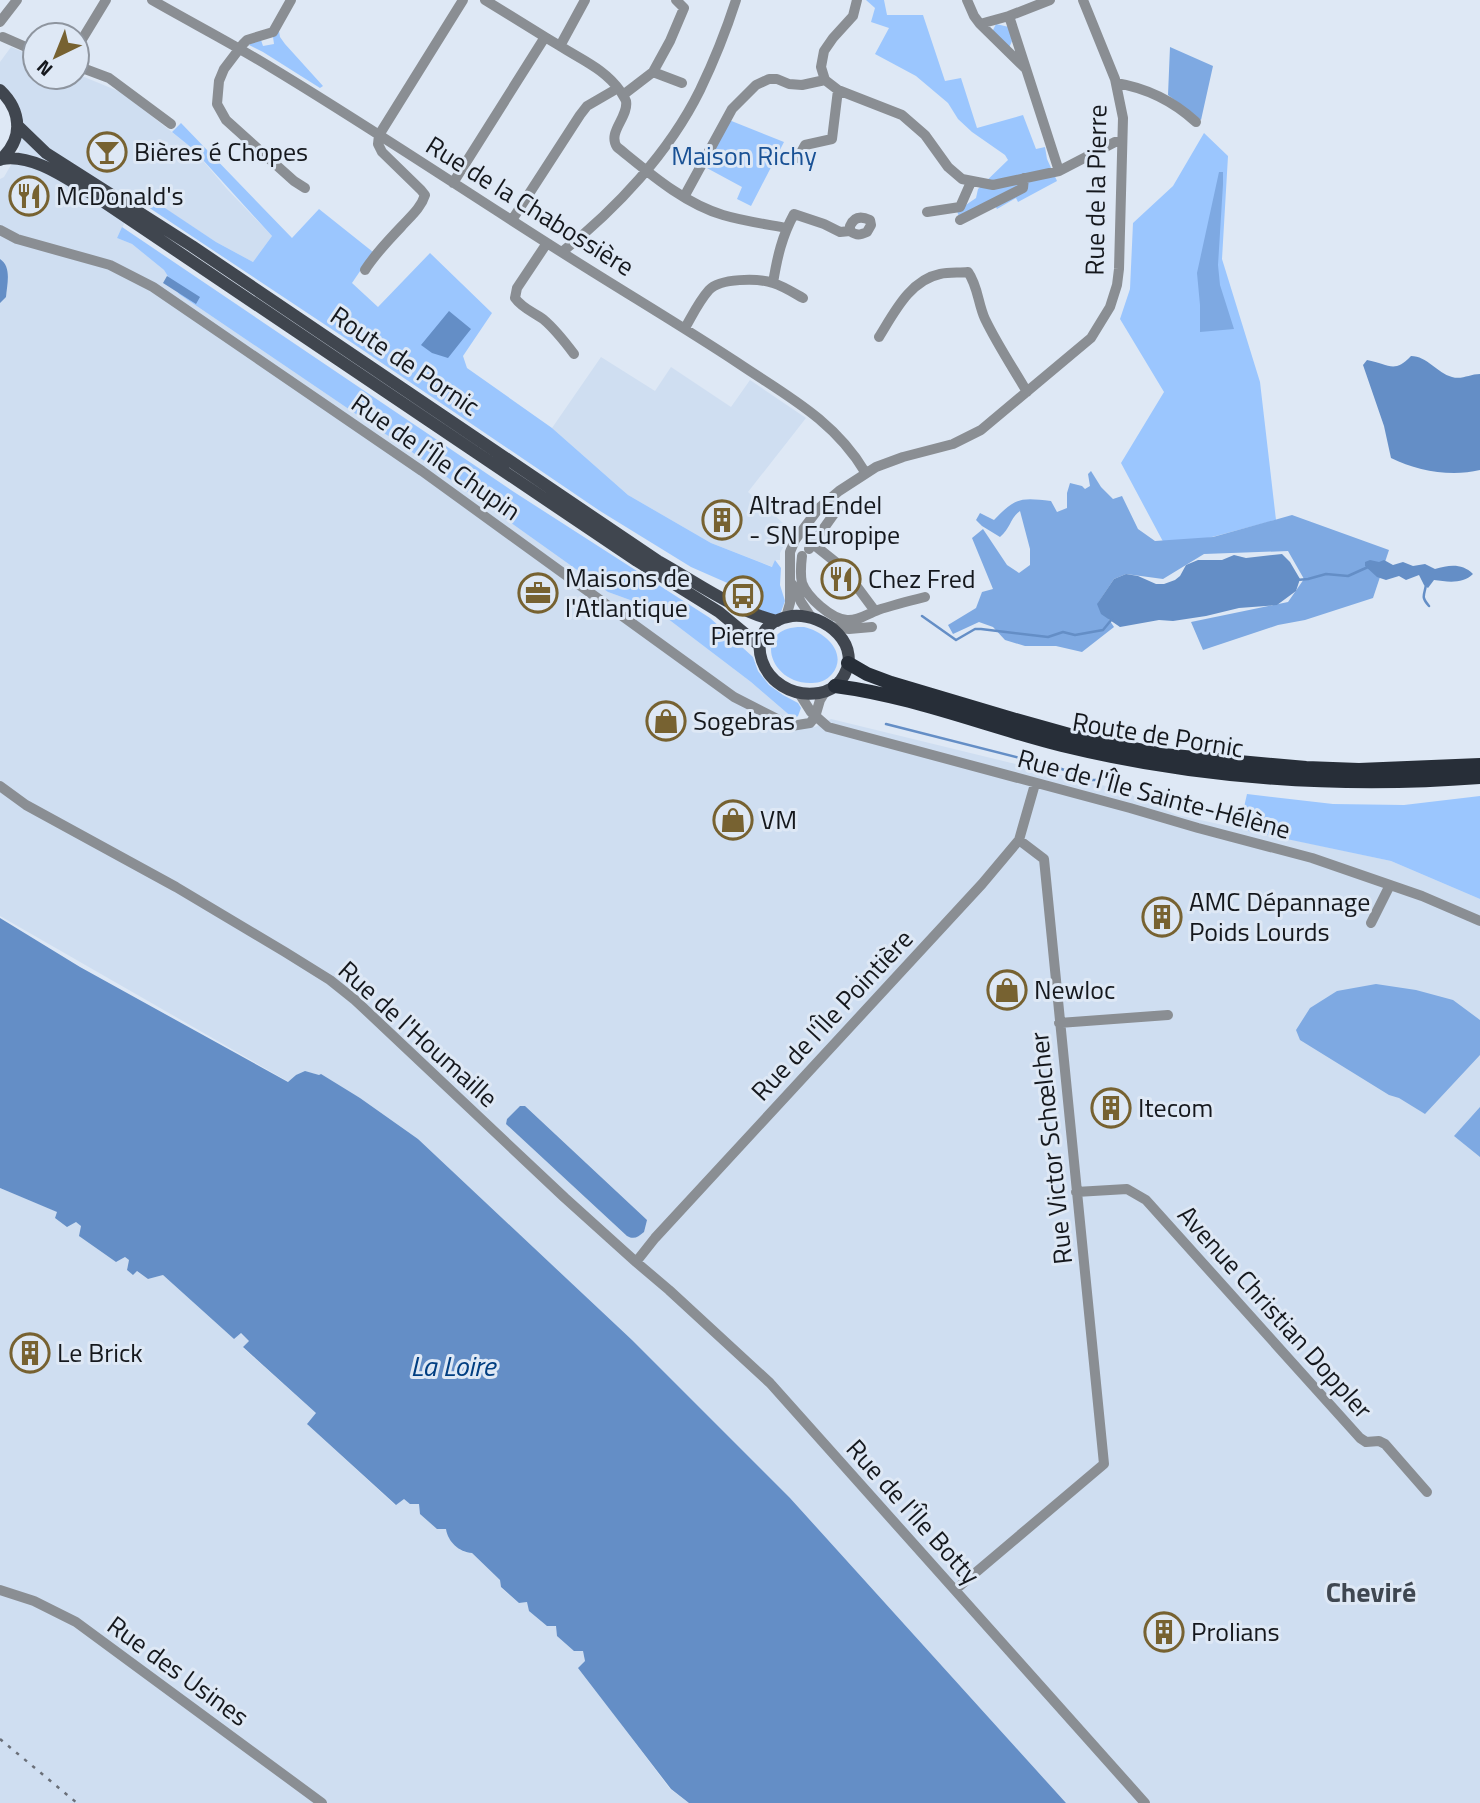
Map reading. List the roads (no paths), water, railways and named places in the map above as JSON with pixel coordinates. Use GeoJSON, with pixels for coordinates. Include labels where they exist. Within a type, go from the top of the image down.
{"type":"FeatureCollection","features":[{"type":"Feature","properties":{"kind":"highway","name":"Route de Pornic"},"geometry":{"type":"LineString","coordinates":[[847,655],[867,674],[891,683],[1073,736],[1163,755],[1359,770],[1480,765]]}},
{"type":"Feature","properties":{"kind":"highway","name":"Route de Pornic"},"geometry":{"type":"LineString","coordinates":[[830,689],[912,702],[1063,745],[1175,766],[1262,776],[1332,780],[1401,781],[1480,777]]}},
{"type":"Feature","properties":{"kind":"main road"},"geometry":{"type":"LineString","coordinates":[[1,90],[14,108],[17,125],[13,145],[1,160]]}},
{"type":"Feature","properties":{"kind":"main road","name":"Route de Pornic"},"geometry":{"type":"LineString","coordinates":[[17,125],[46,153],[192,246],[659,561],[737,606],[763,618],[782,619]]}},
{"type":"Feature","properties":{"kind":"main road","name":"Route de Pornic"},"geometry":{"type":"LineString","coordinates":[[1,160],[25,159],[101,200],[614,546],[719,612],[760,646]]}},
{"type":"Feature","properties":{"kind":"main road"},"geometry":{"type":"LineString","coordinates":[[811,617],[831,627],[841,637],[847,655],[845,673],[830,689],[816,694],[799,693],[783,687],[770,676],[761,661],[760,646],[764,634],[782,619],[811,617]]}},
{"type":"Feature","properties":{"kind":"street"},"geometry":{"type":"LineString","coordinates":[[17,0],[0,23],[4,29],[1,39],[21,46]]}},
{"type":"Feature","properties":{"kind":"street"},"geometry":{"type":"LineString","coordinates":[[91,25],[106,0]]}},
{"type":"Feature","properties":{"kind":"street","name":"Rue de la Chabossière"},"geometry":{"type":"LineString","coordinates":[[152,0],[240,49],[685,328],[809,410],[841,438],[866,472]]}},
{"type":"Feature","properties":{"kind":"street"},"geometry":{"type":"LineString","coordinates":[[291,0],[273,32],[247,40],[228,64],[219,81],[217,104],[226,120],[305,188]]}},
{"type":"Feature","properties":{"kind":"street"},"geometry":{"type":"LineString","coordinates":[[365,270],[373,257],[413,214],[425,195],[382,152],[378,144],[379,135],[463,0]]}},
{"type":"Feature","properties":{"kind":"street"},"geometry":{"type":"LineString","coordinates":[[485,0],[613,80],[626,99],[614,142],[646,170],[684,197],[720,214],[787,228]]}},
{"type":"Feature","properties":{"kind":"street"},"geometry":{"type":"LineString","coordinates":[[560,46],[585,0]]}},
{"type":"Feature","properties":{"kind":"street"},"geometry":{"type":"LineString","coordinates":[[562,252],[630,190],[676,132],[700,90],[736,0]]}},
{"type":"Feature","properties":{"kind":"street"},"geometry":{"type":"LineString","coordinates":[[857,0],[853,16],[824,51],[821,66],[825,80],[838,90],[897,111],[925,135],[948,167],[962,179],[993,185],[1059,171],[1115,142],[1122,141]]}},
{"type":"Feature","properties":{"kind":"street"},"geometry":{"type":"LineString","coordinates":[[967,0],[974,16],[1025,69]]}},
{"type":"Feature","properties":{"kind":"street"},"geometry":{"type":"LineString","coordinates":[[980,23],[1009,16],[1050,0]]}},
{"type":"Feature","properties":{"kind":"street","name":"Rue de la Pierre"},"geometry":{"type":"LineString","coordinates":[[782,619],[790,603],[790,552],[794,540],[819,508],[866,472],[903,457],[961,442],[981,430],[1091,338],[1102,323],[1112,302],[1119,269],[1123,118],[1116,83],[1083,0]]}},
{"type":"Feature","properties":{"kind":"street"},"geometry":{"type":"LineString","coordinates":[[512,220],[587,106],[653,72],[670,41],[683,3]]}},
{"type":"Feature","properties":{"kind":"street"},"geometry":{"type":"LineString","coordinates":[[1009,16],[1059,171]]}},
{"type":"Feature","properties":{"kind":"street"},"geometry":{"type":"LineString","coordinates":[[453,183],[545,37]]}},
{"type":"Feature","properties":{"kind":"street"},"geometry":{"type":"LineString","coordinates":[[91,71],[109,78],[171,124]]}},
{"type":"Feature","properties":{"kind":"street"},"geometry":{"type":"LineString","coordinates":[[653,72],[682,82]]}},
{"type":"Feature","properties":{"kind":"street"},"geometry":{"type":"LineString","coordinates":[[684,197],[732,109],[756,85],[769,79],[802,85],[825,80]]}},
{"type":"Feature","properties":{"kind":"street"},"geometry":{"type":"LineString","coordinates":[[1116,83],[1136,86],[1156,94],[1177,106],[1196,122]]}},
{"type":"Feature","properties":{"kind":"street"},"geometry":{"type":"LineString","coordinates":[[798,158],[805,145],[831,139],[838,90]]}},
{"type":"Feature","properties":{"kind":"street"},"geometry":{"type":"LineString","coordinates":[[960,220],[1023,188],[1024,178]]}},
{"type":"Feature","properties":{"kind":"street"},"geometry":{"type":"LineString","coordinates":[[927,212],[960,206],[971,182]]}},
{"type":"Feature","properties":{"kind":"street"},"geometry":{"type":"LineString","coordinates":[[773,283],[778,253],[794,214],[840,232],[850,232]]}},
{"type":"Feature","properties":{"kind":"street","name":"Rue de l'Île Chupin"},"geometry":{"type":"LineString","coordinates":[[0,230],[18,239],[110,265],[152,288],[422,471],[734,697],[791,726],[810,723],[815,717]]}},
{"type":"Feature","properties":{"kind":"street","name":"Rue de l'Île Chupin"},"geometry":{"type":"LineString","coordinates":[[0,240],[18,239]]}},
{"type":"Feature","properties":{"kind":"street"},"geometry":{"type":"LineString","coordinates":[[547,243],[517,288],[515,298],[544,320],[574,354]]}},
{"type":"Feature","properties":{"kind":"street"},"geometry":{"type":"LineString","coordinates":[[879,337],[905,297],[924,281],[939,274],[968,272],[989,328],[1027,391]]}},
{"type":"Feature","properties":{"kind":"street"},"geometry":{"type":"LineString","coordinates":[[685,328],[709,290],[716,284],[738,280],[773,283],[803,298]]}},
{"type":"Feature","properties":{"kind":"street"},"geometry":{"type":"LineString","coordinates":[[841,504],[802,556],[802,581],[813,600],[834,616],[846,620],[925,597]]}},
{"type":"Feature","properties":{"kind":"street"},"geometry":{"type":"LineString","coordinates":[[813,544],[843,568],[875,611]]}},
{"type":"Feature","properties":{"kind":"street"},"geometry":{"type":"LineString","coordinates":[[790,552],[802,556]]}},
{"type":"Feature","properties":{"kind":"street","name":"Rue de la Pierre"},"geometry":{"type":"LineString","coordinates":[[789,575],[811,617]]}},
{"type":"Feature","properties":{"kind":"street"},"geometry":{"type":"LineString","coordinates":[[831,627],[867,628],[853,637],[847,655]]}},
{"type":"Feature","properties":{"kind":"street"},"geometry":{"type":"LineString","coordinates":[[815,717],[820,700],[830,689]]}},
{"type":"Feature","properties":{"kind":"street"},"geometry":{"type":"LineString","coordinates":[[799,693],[815,717]]}},
{"type":"Feature","properties":{"kind":"street","name":"Rue de l'Île Sainte-Hélène"},"geometry":{"type":"LineString","coordinates":[[815,717],[828,727],[1312,858],[1422,896],[1480,921]]}},
{"type":"Feature","properties":{"kind":"street","name":"Rue de l'Île Pointière"},"geometry":{"type":"LineString","coordinates":[[636,1262],[654,1238],[973,894],[1019,840],[1035,784]]}},
{"type":"Feature","properties":{"kind":"street","name":"Rue de l'Houmaille"},"geometry":{"type":"LineString","coordinates":[[0,786],[26,805],[176,887],[338,985],[636,1262]]}},
{"type":"Feature","properties":{"kind":"street","name":"Rue Victor Schœlcher"},"geometry":{"type":"LineString","coordinates":[[955,1590],[1104,1464],[1044,859],[1019,840]]}},
{"type":"Feature","properties":{"kind":"street"},"geometry":{"type":"LineString","coordinates":[[1371,923],[1390,885]]}},
{"type":"Feature","properties":{"kind":"street"},"geometry":{"type":"LineString","coordinates":[[1059,1023],[1168,1015]]}},
{"type":"Feature","properties":{"kind":"street","name":"Avenue Christian Doppler"},"geometry":{"type":"LineString","coordinates":[[1076,1192],[1127,1189],[1146,1200],[1198,1251],[1360,1437],[1366,1442],[1383,1438],[1385,1444],[1427,1492]]}},
{"type":"Feature","properties":{"kind":"street","name":"Rue de l'Île Botty"},"geometry":{"type":"LineString","coordinates":[[636,1262],[770,1383],[1145,1803]]}},
{"type":"Feature","properties":{"kind":"street","name":"Rue des Usines"},"geometry":{"type":"LineString","coordinates":[[0,1590],[34,1601],[76,1622],[322,1803]]}},
{"type":"Feature","properties":{"kind":"water"},"geometry":{"type":"Polygon","coordinates":[[[0,259],[6,266],[8,276],[6,297],[0,303],[0,259]]]}},
{"type":"Feature","properties":{"kind":"water"},"geometry":{"type":"Polygon","coordinates":[[[167,276],[200,297],[196,304],[163,283],[167,276]]]}},
{"type":"Feature","properties":{"kind":"water"},"geometry":{"type":"Polygon","coordinates":[[[449,311],[471,329],[448,358],[432,353],[421,345],[449,311]]]}},
{"type":"Feature","properties":{"kind":"water"},"geometry":{"type":"Polygon","coordinates":[[[1411,356],[1422,359],[1452,377],[1480,374],[1480,470],[1434,472],[1391,458],[1384,426],[1363,365],[1367,360],[1395,366],[1411,356]]]}},
{"type":"Feature","properties":{"kind":"water"},"geometry":{"type":"Polygon","coordinates":[[[1282,554],[1300,579],[1296,591],[1277,605],[1239,608],[1206,616],[1120,627],[1101,614],[1097,604],[1114,579],[1126,574],[1164,584],[1175,580],[1186,565],[1198,560],[1222,560],[1234,555],[1246,558],[1282,554]]]}},
{"type":"Feature","properties":{"kind":"water"},"geometry":{"type":"Polygon","coordinates":[[[1384,560],[1393,565],[1403,562],[1413,566],[1425,564],[1435,569],[1455,566],[1473,574],[1460,581],[1434,580],[1428,588],[1419,575],[1406,580],[1399,576],[1386,580],[1377,577],[1365,566],[1365,562],[1384,560]]]}},
{"type":"Feature","properties":{"kind":"water","name":"La Loire"},"geometry":{"type":"Polygon","coordinates":[[[0,918],[80,967],[288,1082],[305,1071],[321,1074],[418,1139],[632,1340],[790,1498],[1066,1803],[689,1803],[671,1789],[578,1668],[585,1661],[583,1651],[574,1651],[557,1636],[556,1626],[547,1626],[529,1611],[527,1602],[519,1603],[501,1587],[500,1580],[472,1553],[455,1546],[446,1529],[437,1529],[420,1514],[419,1504],[410,1504],[404,1499],[396,1505],[307,1424],[316,1413],[243,1347],[249,1341],[241,1333],[234,1339],[163,1275],[148,1279],[137,1271],[133,1275],[127,1270],[129,1260],[125,1257],[116,1262],[79,1236],[81,1226],[76,1222],[67,1227],[55,1218],[57,1212],[0,1188],[0,918]]]}},
{"type":"Feature","properties":{"kind":"water"},"geometry":{"type":"Polygon","coordinates":[[[520,1106],[525,1106],[647,1220],[644,1232],[632,1238],[627,1236],[506,1124],[507,1119],[520,1106]]]}},
{"type":"Feature","properties":{"kind":"waterway"},"geometry":{"type":"LineString","coordinates":[[1297,580],[1326,574],[1348,576],[1368,567]]}},
{"type":"Feature","properties":{"kind":"waterway"},"geometry":{"type":"LineString","coordinates":[[1426,584],[1424,598],[1429,606]]}},
{"type":"Feature","properties":{"kind":"waterway"},"geometry":{"type":"LineString","coordinates":[[922,616],[956,640],[975,629],[1048,637],[1063,632],[1075,635],[1103,630],[1112,619]]}},
{"type":"Feature","properties":{"kind":"waterway"},"geometry":{"type":"LineString","coordinates":[[886,724],[1059,768],[1091,780],[1101,780],[1108,776]]}},
{"type":"Feature","properties":{"kind":"railway"},"geometry":{"type":"LineString","coordinates":[[0,1739],[77,1803]]}},
{"type":"Feature","properties":{"kind":"place","name":"Bières é Chopes"},"geometry":{"type":"Point","coordinates":[107,152]}},
{"type":"Feature","properties":{"kind":"place","name":"McDonald's"},"geometry":{"type":"Point","coordinates":[29,196]}},
{"type":"Feature","properties":{"kind":"place","name":"Altrad Endel - SN Europipe"},"geometry":{"type":"Point","coordinates":[722,520]}},
{"type":"Feature","properties":{"kind":"place","name":"Chez Fred"},"geometry":{"type":"Point","coordinates":[841,579]}},
{"type":"Feature","properties":{"kind":"place","name":"Maisons de l'Atlantique"},"geometry":{"type":"Point","coordinates":[538,593]}},
{"type":"Feature","properties":{"kind":"place","name":"Pierre"},"geometry":{"type":"Point","coordinates":[743,596]}},
{"type":"Feature","properties":{"kind":"place","name":"Sogebras"},"geometry":{"type":"Point","coordinates":[666,721]}},
{"type":"Feature","properties":{"kind":"place","name":"VM"},"geometry":{"type":"Point","coordinates":[733,820]}},
{"type":"Feature","properties":{"kind":"place","name":"AMC Dépannage Poids Lourds"},"geometry":{"type":"Point","coordinates":[1162,917]}},
{"type":"Feature","properties":{"kind":"place","name":"Newloc"},"geometry":{"type":"Point","coordinates":[1007,990]}},
{"type":"Feature","properties":{"kind":"place","name":"Itecom"},"geometry":{"type":"Point","coordinates":[1111,1108]}},
{"type":"Feature","properties":{"kind":"place","name":"Le Brick"},"geometry":{"type":"Point","coordinates":[30,1353]}},
{"type":"Feature","properties":{"kind":"place","name":"Prolians"},"geometry":{"type":"Point","coordinates":[1164,1632]}},
{"type":"Feature","properties":{"kind":"district","name":"Cheviré"},"geometry":{"type":"Point","coordinates":[1371,1592]}},
{"type":"Feature","properties":{"kind":"park label","name":"Maison Richy"},"geometry":{"type":"Point","coordinates":[744,156]}}]}
